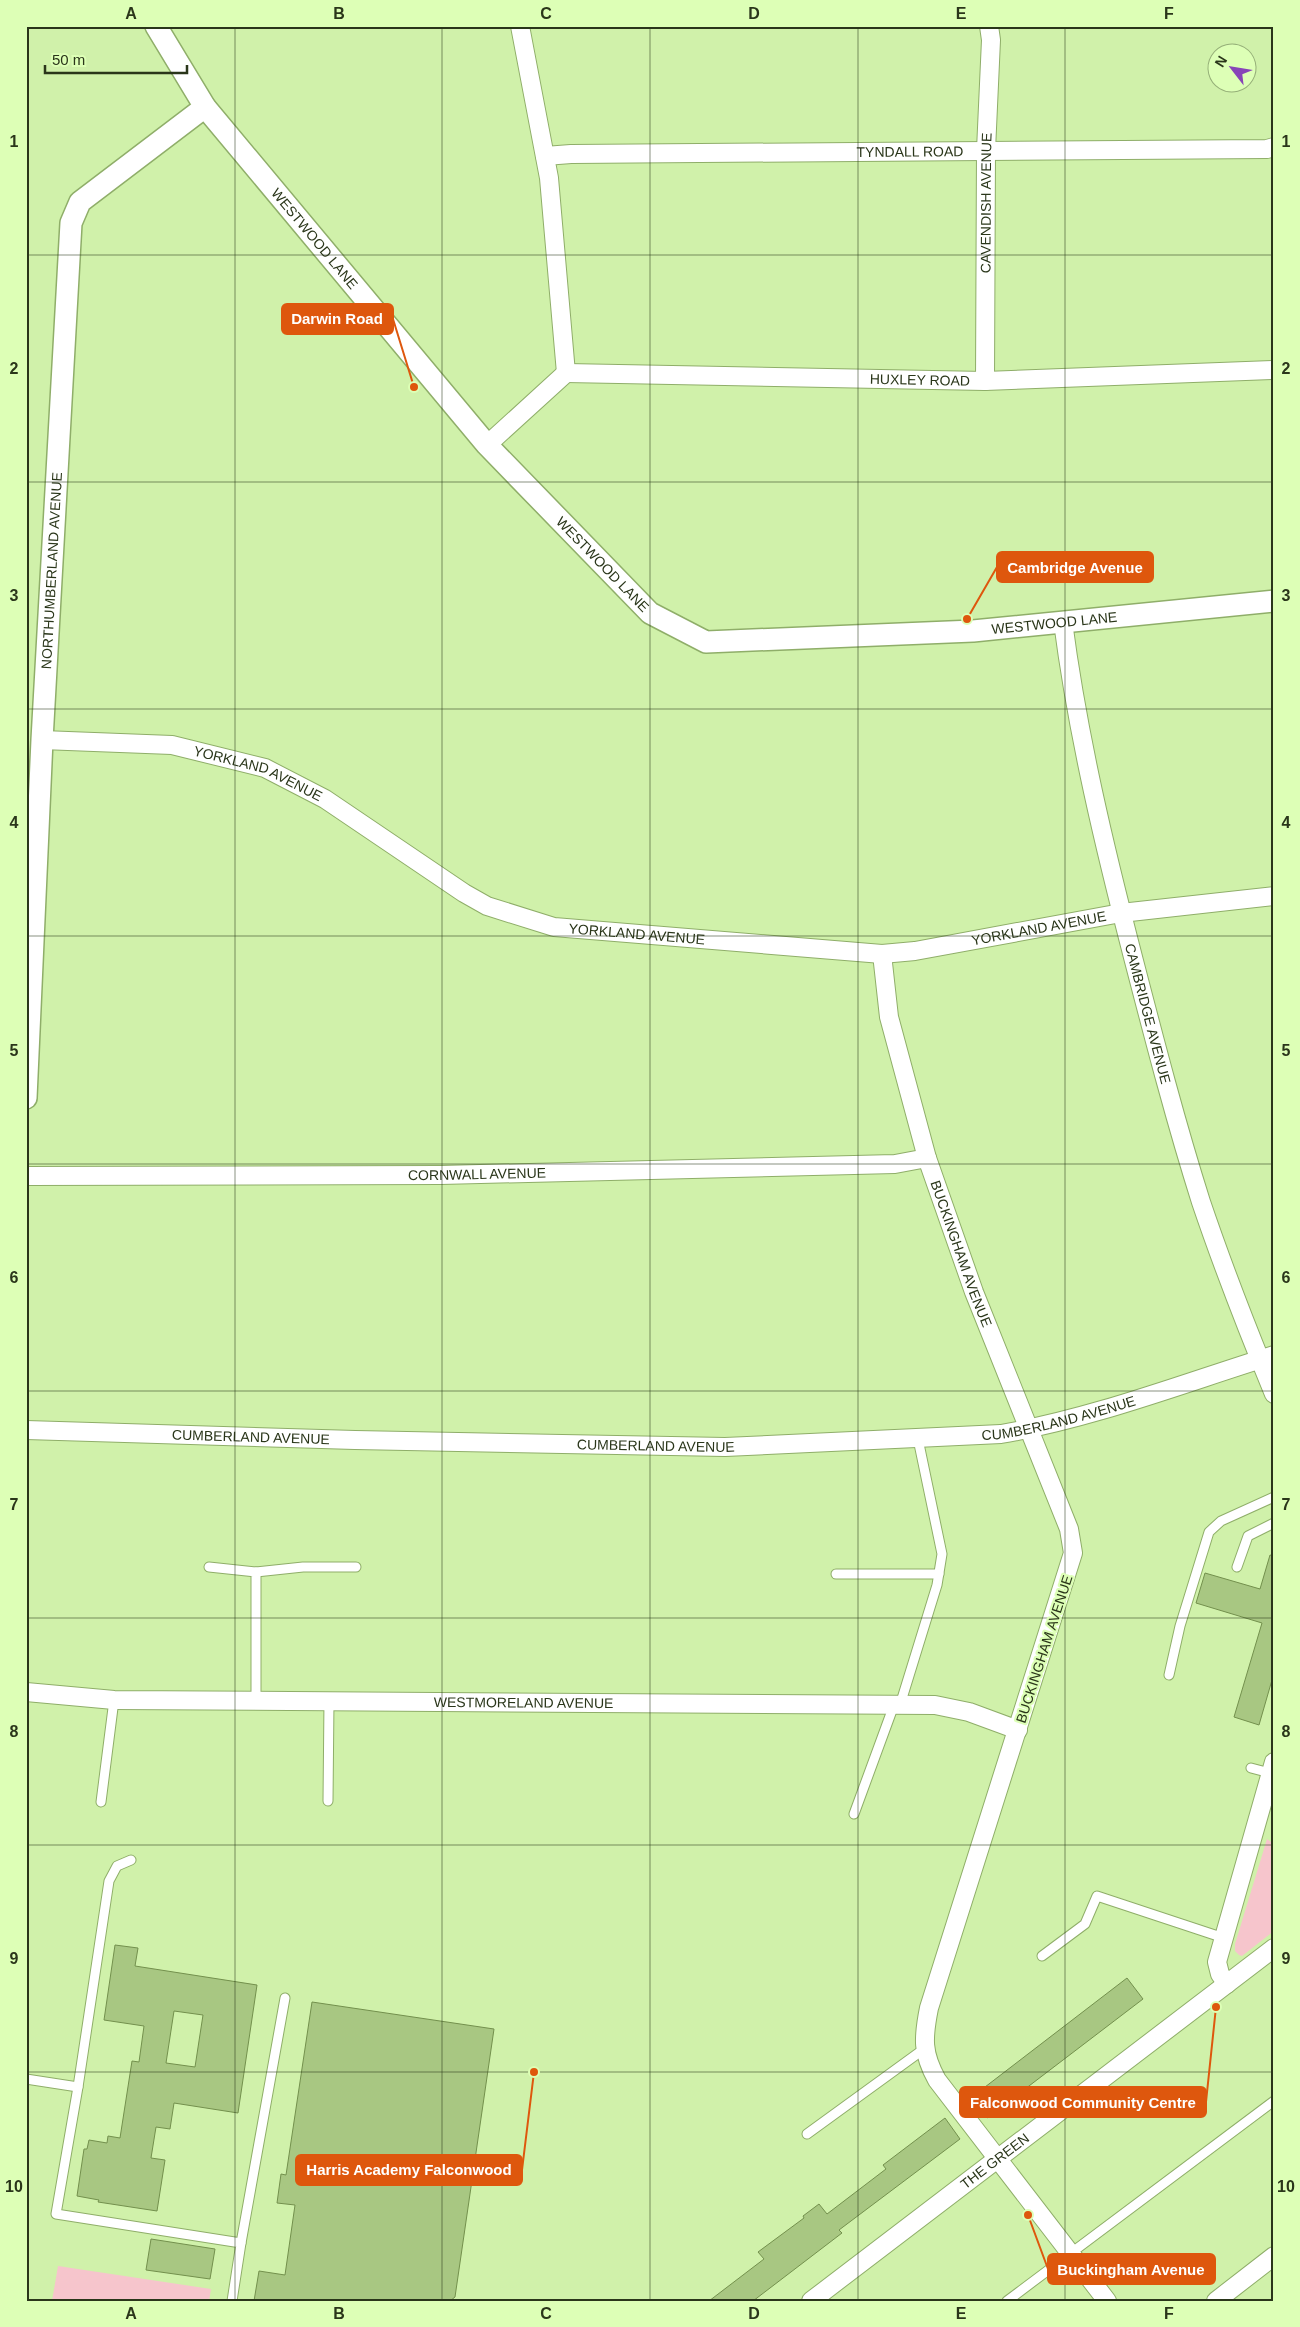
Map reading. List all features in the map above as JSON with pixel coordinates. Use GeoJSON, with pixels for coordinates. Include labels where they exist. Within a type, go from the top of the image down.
{"type":"FeatureCollection","features":[{"type":"Feature","properties":{"kind":"street","name":"WESTWOOD LANE"},"geometry":{"type":"LineString","coordinates":[[156,26],[205,107],[487,445],[650,613],[706,642],[906,635],[1063,622],[1274,600]]}},
{"type":"Feature","properties":{"kind":"street"},"geometry":{"type":"LineString","coordinates":[[487,445],[566,374],[545,156],[520,26]]}},
{"type":"Feature","properties":{"kind":"street","name":"CAVENDISH AVENUE"},"geometry":{"type":"LineString","coordinates":[[985,381],[986,150],[991,40],[989,26]]}},
{"type":"Feature","properties":{"kind":"street","name":"NORTHUMBERLAND AVENUE"},"geometry":{"type":"LineString","coordinates":[[26,1098],[42,740],[71,223],[80,202],[205,107]]}},
{"type":"Feature","properties":{"kind":"street","name":"TYNDALL ROAD"},"geometry":{"type":"LineString","coordinates":[[545,156],[571,154],[1267,149],[1274,147]]}},
{"type":"Feature","properties":{"kind":"street","name":"HUXLEY ROAD"},"geometry":{"type":"LineString","coordinates":[[566,374],[985,381],[1274,370]]}},
{"type":"Feature","properties":{"kind":"street","name":"CAMBRIDGE AVENUE"},"geometry":{"type":"LineString","coordinates":[[1063,622],[1072,694],[1086,767],[1121,913],[1164,1078],[1201,1201],[1267,1357],[1274,1394]]}},
{"type":"Feature","properties":{"kind":"street","name":"YORKLAND AVENUE"},"geometry":{"type":"LineString","coordinates":[[42,740],[172,744],[265,768],[325,799],[464,893],[487,906],[554,927],[882,954],[915,951],[1121,913],[1274,896]]}},
{"type":"Feature","properties":{"kind":"street","name":"BUCKINGHAM AVENUE"},"geometry":{"type":"LineString","coordinates":[[882,954],[888,1017],[927,1158],[974,1292],[1069,1529],[1073,1553],[929,2008],[924,2049],[928,2064],[937,2080],[1108,2301]]}},
{"type":"Feature","properties":{"kind":"street","name":"CORNWALL AVENUE"},"geometry":{"type":"LineString","coordinates":[[26,1176],[441,1175],[895,1164],[927,1158]]}},
{"type":"Feature","properties":{"kind":"street","name":"CUMBERLAND AVENUE"},"geometry":{"type":"LineString","coordinates":[[26,1430],[374,1440],[724,1447],[918,1439],[1001,1434],[1030,1429],[1267,1357]]}},
{"type":"Feature","properties":{"kind":"street","name":"WESTMORELAND AVENUE"},"geometry":{"type":"LineString","coordinates":[[26,1692],[114,1700],[897,1705],[950,1708],[1018,1730]]}},
{"type":"Feature","properties":{"kind":"street"},"geometry":{"type":"LineString","coordinates":[[1227,1984],[1220,1974],[1217,1962],[1272,1768]]}},
{"type":"Feature","properties":{"kind":"street","name":"THE GREEN"},"geometry":{"type":"LineString","coordinates":[[811,2301],[1274,1948]]}},
{"type":"Feature","properties":{"kind":"street"},"geometry":{"type":"LineString","coordinates":[[1216,2301],[1274,2256]]}},
{"type":"Feature","properties":{"kind":"lane"},"geometry":{"type":"LineString","coordinates":[[854,1814],[897,1705],[939,1574],[942,1554],[918,1439]]}},
{"type":"Feature","properties":{"kind":"lane"},"geometry":{"type":"LineString","coordinates":[[1169,1675],[1180,1626],[1209,1532],[1221,1521],[1274,1497]]}},
{"type":"Feature","properties":{"kind":"lane"},"geometry":{"type":"LineString","coordinates":[[1237,1567],[1248,1536],[1274,1523]]}},
{"type":"Feature","properties":{"kind":"lane"},"geometry":{"type":"LineString","coordinates":[[209,1567],[256,1572],[303,1567],[356,1568]]}},
{"type":"Feature","properties":{"kind":"lane"},"geometry":{"type":"LineString","coordinates":[[256,1572],[256,1702]]}},
{"type":"Feature","properties":{"kind":"lane"},"geometry":{"type":"LineString","coordinates":[[836,1574],[939,1574]]}},
{"type":"Feature","properties":{"kind":"lane"},"geometry":{"type":"LineString","coordinates":[[102,1802],[114,1700]]}},
{"type":"Feature","properties":{"kind":"lane"},"geometry":{"type":"LineString","coordinates":[[328,1801],[329,1701]]}},
{"type":"Feature","properties":{"kind":"lane"},"geometry":{"type":"LineString","coordinates":[[1251,1768],[1272,1768]]}},
{"type":"Feature","properties":{"kind":"lane"},"geometry":{"type":"LineString","coordinates":[[131,1860],[118,1866],[109,1881],[78,2087],[56,2214],[240,2243]]}},
{"type":"Feature","properties":{"kind":"lane"},"geometry":{"type":"LineString","coordinates":[[1042,1956],[1085,1924],[1097,1896],[1224,1938]]}},
{"type":"Feature","properties":{"kind":"lane"},"geometry":{"type":"LineString","coordinates":[[232,2301],[240,2243],[285,1998]]}},
{"type":"Feature","properties":{"kind":"lane"},"geometry":{"type":"LineString","coordinates":[[807,2134],[924,2049]]}},
{"type":"Feature","properties":{"kind":"lane"},"geometry":{"type":"LineString","coordinates":[[26,2078],[78,2087]]}},
{"type":"Feature","properties":{"kind":"lane"},"geometry":{"type":"LineString","coordinates":[[1007,2301],[1274,2101]]}},
{"type":"Feature","properties":{"kind":"shaded area"},"geometry":{"type":"Polygon","coordinates":[[[1267,1839],[1274,1844],[1274,1931],[1242,1956],[1235,1951],[1235,1944],[1267,1839]]]}},
{"type":"Feature","properties":{"kind":"shaded area"},"geometry":{"type":"Polygon","coordinates":[[[58,2266],[211,2289],[209,2301],[52,2301],[58,2266]]]}},
{"type":"Feature","properties":{"kind":"building"},"geometry":{"type":"Polygon","coordinates":[[[1270,1555],[1274,1556],[1274,1673],[1259,1725],[1234,1717],[1262,1623],[1196,1603],[1205,1573],[1260,1589],[1270,1555]]]}},
{"type":"Feature","properties":{"kind":"building"},"geometry":{"type":"Polygon","coordinates":[[[115,1945],[138,1948],[135,1966],[257,1985],[238,2113],[174,2103],[170,2129],[156,2127],[151,2158],[165,2160],[157,2211],[98,2202],[99,2200],[77,2196],[84,2149],[87,2149],[89,2140],[107,2143],[108,2136],[120,2138],[132,2061],[139,2062],[144,2026],[104,2020],[115,1945]],[[174,2011],[166,2063],[195,2067],[203,2015],[174,2011]]]}},
{"type":"Feature","properties":{"kind":"building"},"geometry":{"type":"Polygon","coordinates":[[[1127,1978],[1143,1999],[987,2118],[972,2097],[1127,1978]]]}},
{"type":"Feature","properties":{"kind":"building"},"geometry":{"type":"Polygon","coordinates":[[[312,2002],[494,2029],[455,2297],[450,2301],[254,2301],[259,2271],[285,2275],[295,2205],[277,2203],[281,2174],[286,2175],[312,2002]]]}},
{"type":"Feature","properties":{"kind":"building"},"geometry":{"type":"Polygon","coordinates":[[[945,2118],[960,2139],[839,2230],[842,2233],[753,2301],[709,2301],[764,2259],[758,2252],[804,2218],[803,2216],[819,2204],[827,2214],[886,2169],[883,2165],[945,2118]]]}},
{"type":"Feature","properties":{"kind":"building"},"geometry":{"type":"Polygon","coordinates":[[[151,2239],[215,2249],[210,2279],[146,2270],[151,2239]]]}},
{"type":"Feature","properties":{"kind":"place","name":"Darwin Road"},"geometry":{"type":"Point","coordinates":[414,387]}},
{"type":"Feature","properties":{"kind":"place","name":"Cambridge Avenue"},"geometry":{"type":"Point","coordinates":[967,619]}},
{"type":"Feature","properties":{"kind":"place","name":"Falconwood Community Centre"},"geometry":{"type":"Point","coordinates":[1216,2007]}},
{"type":"Feature","properties":{"kind":"place","name":"Harris Academy Falconwood"},"geometry":{"type":"Point","coordinates":[534,2072]}},
{"type":"Feature","properties":{"kind":"place","name":"Buckingham Avenue"},"geometry":{"type":"Point","coordinates":[1028,2215]}}]}
